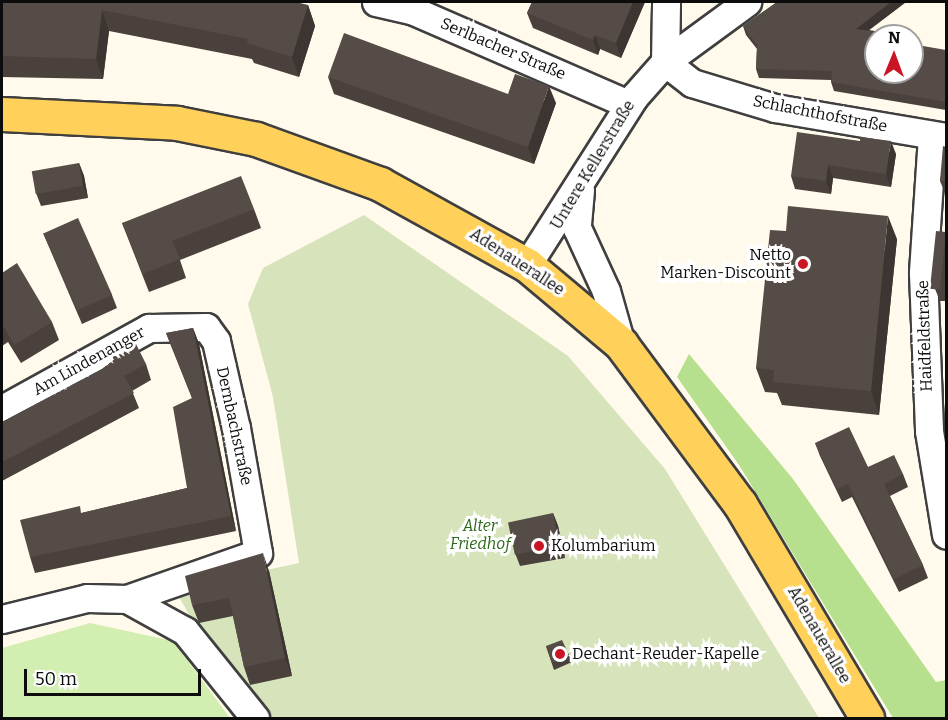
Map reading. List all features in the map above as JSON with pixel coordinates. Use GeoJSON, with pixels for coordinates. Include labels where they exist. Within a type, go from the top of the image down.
{"type":"FeatureCollection","features":[{"type":"Feature","properties":{"kind":"main road","name":"Adenauerallee"},"geometry":{"type":"LineString","coordinates":[[2,114],[177,123],[256,139],[380,184],[527,265],[621,344],[740,504],[867,718]]}},
{"type":"Feature","properties":{"kind":"street","name":"Serlbacher Straße"},"geometry":{"type":"LineString","coordinates":[[376,2],[415,6],[628,104]]}},
{"type":"Feature","properties":{"kind":"street"},"geometry":{"type":"LineString","coordinates":[[665,62],[666,2]]}},
{"type":"Feature","properties":{"kind":"street","name":"Untere Kellerstraße"},"geometry":{"type":"LineString","coordinates":[[527,265],[628,104],[665,62],[747,2]]}},
{"type":"Feature","properties":{"kind":"street","name":"Schlachthofstraße"},"geometry":{"type":"LineString","coordinates":[[665,62],[692,83],[775,108],[939,137]]}},
{"type":"Feature","properties":{"kind":"street","name":"Haidfeldstraße"},"geometry":{"type":"LineString","coordinates":[[939,137],[923,273],[929,430],[946,535]]}},
{"type":"Feature","properties":{"kind":"street"},"geometry":{"type":"LineString","coordinates":[[580,183],[577,228],[606,291],[621,344]]}},
{"type":"Feature","properties":{"kind":"street","name":"Am Lindenanger"},"geometry":{"type":"LineString","coordinates":[[2,409],[148,328],[180,324]]}},
{"type":"Feature","properties":{"kind":"street","name":"Dernbachstraße"},"geometry":{"type":"LineString","coordinates":[[127,599],[258,553],[216,341],[206,327],[180,324]]}},
{"type":"Feature","properties":{"kind":"street"},"geometry":{"type":"LineString","coordinates":[[2,619],[87,598],[127,599],[185,631],[255,718]]}},
{"type":"Feature","properties":{"kind":"green space","name":"Alter Friedhof"},"geometry":{"type":"Polygon","coordinates":[[[364,215],[568,356],[665,469],[819,718],[273,718],[194,623],[175,590],[299,563],[273,397],[248,304],[263,268],[364,215]]]}},
{"type":"Feature","properties":{"kind":"green space"},"geometry":{"type":"Polygon","coordinates":[[[689,354],[793,479],[936,682],[946,680],[946,718],[893,718],[739,465],[677,377],[689,354]]]}},
{"type":"Feature","properties":{"kind":"green space"},"geometry":{"type":"Polygon","coordinates":[[[90,623],[173,641],[230,718],[2,718],[2,648],[90,623]]]}},
{"type":"Feature","properties":{"kind":"building"},"geometry":{"type":"Polygon","coordinates":[[[2,2],[296,2],[308,5],[292,57],[247,43],[248,39],[102,10],[96,59],[2,56],[2,2]]]}},
{"type":"Feature","properties":{"kind":"building"},"geometry":{"type":"Polygon","coordinates":[[[532,2],[633,2],[616,43],[595,35],[593,40],[527,13],[532,2]]]}},
{"type":"Feature","properties":{"kind":"building"},"geometry":{"type":"Polygon","coordinates":[[[777,2],[891,2],[856,29],[864,30],[864,84],[924,84],[924,46],[946,50],[946,102],[831,82],[832,71],[756,69],[757,45],[743,26],[777,2]]]}},
{"type":"Feature","properties":{"kind":"building"},"geometry":{"type":"Polygon","coordinates":[[[344,33],[508,94],[515,74],[549,86],[528,147],[328,77],[344,33]]]}},
{"type":"Feature","properties":{"kind":"building"},"geometry":{"type":"Polygon","coordinates":[[[797,132],[860,141],[860,137],[891,141],[886,174],[828,165],[826,181],[791,176],[797,132]]]}},
{"type":"Feature","properties":{"kind":"building"},"geometry":{"type":"Polygon","coordinates":[[[943,146],[946,147],[946,181],[940,181],[943,146]]]}},
{"type":"Feature","properties":{"kind":"building"},"geometry":{"type":"Polygon","coordinates":[[[79,163],[83,186],[36,194],[32,171],[79,163]]]}},
{"type":"Feature","properties":{"kind":"building"},"geometry":{"type":"Polygon","coordinates":[[[241,176],[254,209],[172,241],[180,259],[143,274],[122,223],[241,176]]]}},
{"type":"Feature","properties":{"kind":"building"},"geometry":{"type":"Polygon","coordinates":[[[788,206],[888,216],[871,391],[773,382],[774,370],[756,368],[770,230],[786,231],[788,206]]]}},
{"type":"Feature","properties":{"kind":"building"},"geometry":{"type":"Polygon","coordinates":[[[78,218],[112,295],[77,310],[43,233],[78,218]]]}},
{"type":"Feature","properties":{"kind":"building"},"geometry":{"type":"Polygon","coordinates":[[[936,231],[946,232],[940,290],[930,289],[936,231]]]}},
{"type":"Feature","properties":{"kind":"building"},"geometry":{"type":"Polygon","coordinates":[[[17,263],[52,322],[14,345],[2,324],[2,273],[17,263]]]}},
{"type":"Feature","properties":{"kind":"building"},"geometry":{"type":"Polygon","coordinates":[[[193,328],[231,516],[30,557],[20,520],[80,506],[81,513],[187,488],[173,407],[192,398],[166,333],[193,328]]]}},
{"type":"Feature","properties":{"kind":"building"},"geometry":{"type":"Polygon","coordinates":[[[134,340],[146,364],[124,376],[134,393],[2,462],[2,422],[102,369],[115,359],[111,353],[134,340]]]}},
{"type":"Feature","properties":{"kind":"building"},"geometry":{"type":"Polygon","coordinates":[[[849,427],[868,467],[894,455],[903,474],[884,484],[923,565],[894,579],[848,484],[837,489],[815,443],[849,427]]]}},
{"type":"Feature","properties":{"kind":"building"},"geometry":{"type":"Polygon","coordinates":[[[553,513],[560,545],[515,555],[508,523],[553,513]]]}},
{"type":"Feature","properties":{"kind":"building"},"geometry":{"type":"Polygon","coordinates":[[[263,553],[285,658],[244,667],[229,598],[192,605],[185,576],[263,553]]]}},
{"type":"Feature","properties":{"kind":"building"},"geometry":{"type":"Polygon","coordinates":[[[562,640],[569,655],[552,663],[546,646],[562,640]]]}},
{"type":"Feature","properties":{"kind":"place","name":"Netto Marken-Discount"},"geometry":{"type":"Point","coordinates":[803,264]}},
{"type":"Feature","properties":{"kind":"place","name":"Kolumbarium"},"geometry":{"type":"Point","coordinates":[539,546]}},
{"type":"Feature","properties":{"kind":"place","name":"Dechant-Reuder-Kapelle"},"geometry":{"type":"Point","coordinates":[560,654]}}]}
